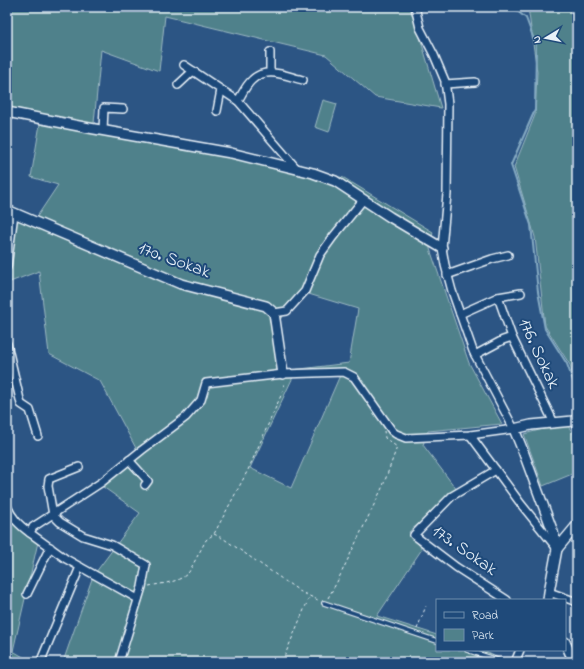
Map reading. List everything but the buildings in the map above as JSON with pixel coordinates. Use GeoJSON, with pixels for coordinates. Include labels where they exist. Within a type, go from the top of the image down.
{"type":"FeatureCollection","features":[{"type":"Feature","properties":{"kind":"street"},"geometry":{"type":"LineString","coordinates":[[415,7],[420,28],[434,55],[445,84],[448,112],[447,194],[442,248],[447,275],[475,355],[519,439],[553,532],[557,549],[549,596],[563,599]]}},
{"type":"Feature","properties":{"kind":"street"},"geometry":{"type":"LineString","coordinates":[[270,52],[270,72]]}},
{"type":"Feature","properties":{"kind":"street"},"geometry":{"type":"LineString","coordinates":[[184,65],[238,101],[298,170]]}},
{"type":"Feature","properties":{"kind":"street"},"geometry":{"type":"LineString","coordinates":[[178,85],[193,71]]}},
{"type":"Feature","properties":{"kind":"street"},"geometry":{"type":"LineString","coordinates":[[238,101],[251,80],[270,72],[303,80]]}},
{"type":"Feature","properties":{"kind":"street"},"geometry":{"type":"LineString","coordinates":[[445,84],[475,82]]}},
{"type":"Feature","properties":{"kind":"street"},"geometry":{"type":"LineString","coordinates":[[217,110],[221,90]]}},
{"type":"Feature","properties":{"kind":"street"},"geometry":{"type":"LineString","coordinates":[[103,130],[104,108],[123,109]]}},
{"type":"Feature","properties":{"kind":"street"},"geometry":{"type":"LineString","coordinates":[[7,112],[231,153],[313,173],[335,181],[363,200],[442,248]]}},
{"type":"Feature","properties":{"kind":"street"},"geometry":{"type":"LineString","coordinates":[[283,374],[274,313],[287,311],[305,291],[320,255],[333,236],[363,200]]}},
{"type":"Feature","properties":{"kind":"street"},"geometry":{"type":"LineString","coordinates":[[7,267],[10,212]]}},
{"type":"Feature","properties":{"kind":"street","name":"170. Sokak"},"geometry":{"type":"LineString","coordinates":[[10,212],[181,284],[266,306],[274,313]]}},
{"type":"Feature","properties":{"kind":"street"},"geometry":{"type":"LineString","coordinates":[[447,275],[508,255]]}},
{"type":"Feature","properties":{"kind":"street","name":"176. Sokak"},"geometry":{"type":"LineString","coordinates":[[460,314],[498,298],[521,293]]}},
{"type":"Feature","properties":{"kind":"street","name":"176. Sokak"},"geometry":{"type":"LineString","coordinates":[[498,298],[512,337],[554,423]]}},
{"type":"Feature","properties":{"kind":"street"},"geometry":{"type":"LineString","coordinates":[[475,355],[503,340],[512,337]]}},
{"type":"Feature","properties":{"kind":"street"},"geometry":{"type":"LineString","coordinates":[[7,344],[21,404],[30,410],[38,436]]}},
{"type":"Feature","properties":{"kind":"street"},"geometry":{"type":"LineString","coordinates":[[30,533],[33,527],[102,482],[186,417],[201,400],[206,383],[283,374],[344,372],[354,377],[388,426],[396,434],[406,438],[470,435],[577,421]]}},
{"type":"Feature","properties":{"kind":"street"},"geometry":{"type":"LineString","coordinates":[[470,435],[521,504],[557,549]]}},
{"type":"Feature","properties":{"kind":"street"},"geometry":{"type":"LineString","coordinates":[[129,460],[148,481],[145,486]]}},
{"type":"Feature","properties":{"kind":"street"},"geometry":{"type":"LineString","coordinates":[[79,467],[50,479],[48,486],[53,515],[60,522],[83,536],[112,545],[146,565],[142,587],[119,662]]}},
{"type":"Feature","properties":{"kind":"street","name":"173. Sokak"},"geometry":{"type":"LineString","coordinates":[[496,470],[452,496],[414,535],[456,567],[505,599]]}},
{"type":"Feature","properties":{"kind":"street"},"geometry":{"type":"LineString","coordinates":[[7,506],[18,524],[30,533],[80,566],[138,599]]}},
{"type":"Feature","properties":{"kind":"street"},"geometry":{"type":"LineString","coordinates":[[557,549],[577,525]]}},
{"type":"Feature","properties":{"kind":"street"},"geometry":{"type":"LineString","coordinates":[[28,594],[50,547]]}},
{"type":"Feature","properties":{"kind":"street"},"geometry":{"type":"LineString","coordinates":[[42,658],[80,566]]}},
{"type":"Feature","properties":{"kind":"street"},"geometry":{"type":"LineString","coordinates":[[566,600],[577,602]]}},
{"type":"Feature","properties":{"kind":"street"},"geometry":{"type":"LineString","coordinates":[[566,644],[574,662]]}},
{"type":"Feature","properties":{"kind":"street"},"geometry":{"type":"LineString","coordinates":[[515,662],[520,651]]}},
{"type":"Feature","properties":{"kind":"lane"},"geometry":{"type":"LineString","coordinates":[[324,603],[436,641]]}},
{"type":"Feature","properties":{"kind":"lane"},"geometry":{"type":"LineString","coordinates":[[470,651],[503,662]]}},
{"type":"Feature","properties":{"kind":"path"},"geometry":{"type":"LineString","coordinates":[[142,587],[176,580],[186,576],[189,572],[206,540],[214,534],[248,470],[283,391],[283,374]]}},
{"type":"Feature","properties":{"kind":"path"},"geometry":{"type":"LineString","coordinates":[[214,534],[224,539],[309,597],[324,603],[334,588],[383,486],[390,467],[397,447],[384,436],[384,430],[388,426]]}},
{"type":"Feature","properties":{"kind":"path"},"geometry":{"type":"LineString","coordinates":[[282,662],[309,597]]}},
{"type":"Feature","properties":{"kind":"path"},"geometry":{"type":"LineString","coordinates":[[415,634],[426,606]]}},
{"type":"Feature","properties":{"kind":"green space"},"geometry":{"type":"Polygon","coordinates":[[[7,7],[411,7],[441,108],[375,97],[326,55],[165,16],[159,71],[101,50],[94,123],[344,178],[433,232],[430,249],[469,363],[502,424],[428,431],[423,445],[457,490],[409,532],[422,549],[377,616],[436,635],[436,651],[484,651],[506,662],[63,662],[93,576],[140,513],[96,482],[138,452],[100,381],[49,354],[39,271],[10,282],[9,217],[36,218],[58,185],[31,177],[40,124],[7,116],[7,7]],[[302,292],[278,322],[284,371],[349,363],[358,309],[302,292]],[[341,373],[294,375],[250,468],[291,488],[341,373]]]}},
{"type":"Feature","properties":{"kind":"green space"},"geometry":{"type":"Polygon","coordinates":[[[528,7],[577,7],[577,392],[570,365],[545,326],[535,237],[514,167],[535,115],[537,72],[528,7]]]}},
{"type":"Feature","properties":{"kind":"green space"},"geometry":{"type":"Polygon","coordinates":[[[323,100],[337,104],[329,132],[315,127],[323,100]]]}},
{"type":"Feature","properties":{"kind":"green space"},"geometry":{"type":"Polygon","coordinates":[[[566,423],[577,439],[577,472],[543,486],[524,434],[566,423]]]}},
{"type":"Feature","properties":{"kind":"green space"},"geometry":{"type":"Polygon","coordinates":[[[7,509],[38,542],[13,651],[32,662],[7,662],[7,509]]]}},
{"type":"Feature","properties":{"kind":"waterway"},"geometry":{"type":"LineString","coordinates":[[512,7],[526,18],[536,45],[535,110],[511,165],[531,225],[538,292],[545,329],[567,364],[577,392]]}}]}
